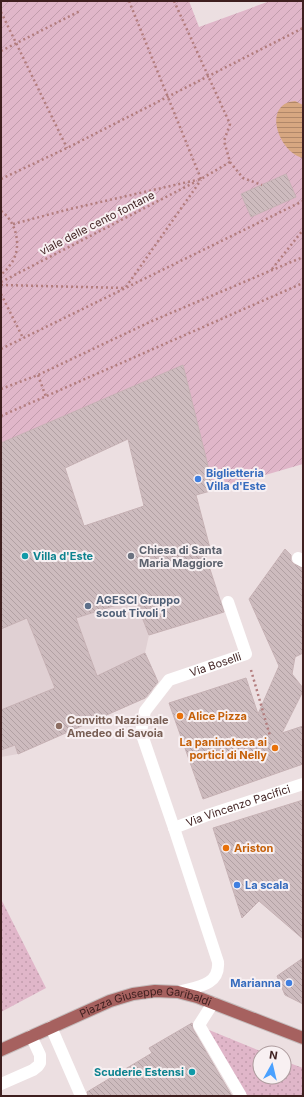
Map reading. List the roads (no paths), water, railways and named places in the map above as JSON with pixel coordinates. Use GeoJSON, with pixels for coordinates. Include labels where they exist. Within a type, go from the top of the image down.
{"type":"FeatureCollection","features":[{"type":"Feature","properties":{"kind":"main road","name":"Piazza Giuseppe Garibaldi"},"geometry":{"type":"LineString","coordinates":[[1,1050],[99,1005],[120,997],[155,991],[178,992],[214,1003],[303,1038]]}},
{"type":"Feature","properties":{"kind":"street","name":"Via Boselli"},"geometry":{"type":"LineString","coordinates":[[174,828],[141,732],[145,711],[169,680],[246,654],[228,602]]}},
{"type":"Feature","properties":{"kind":"street","name":"Via Vincenzo Pacifici"},"geometry":{"type":"LineString","coordinates":[[174,828],[208,814],[303,784]]}},
{"type":"Feature","properties":{"kind":"street"},"geometry":{"type":"LineString","coordinates":[[174,828],[218,962],[218,969],[215,978],[210,982],[178,992]]}},
{"type":"Feature","properties":{"kind":"street"},"geometry":{"type":"LineString","coordinates":[[214,1003],[199,1025],[241,1096]]}},
{"type":"Feature","properties":{"kind":"street"},"geometry":{"type":"LineString","coordinates":[[51,1027],[81,1096]]}},
{"type":"Feature","properties":{"kind":"street"},"geometry":{"type":"LineString","coordinates":[[1,1084],[33,1070],[38,1066],[40,1055],[31,1036]]}},
{"type":"Feature","properties":{"kind":"place","name":"Biglietteria Villa d'Este"},"geometry":{"type":"Point","coordinates":[198,479]}},
{"type":"Feature","properties":{"kind":"place","name":"Villa d'Este"},"geometry":{"type":"Point","coordinates":[25,556]}},
{"type":"Feature","properties":{"kind":"place","name":"Chiesa di Santa Maria Maggiore"},"geometry":{"type":"Point","coordinates":[131,556]}},
{"type":"Feature","properties":{"kind":"place","name":"AGESCI Gruppo scout Tivoli 1"},"geometry":{"type":"Point","coordinates":[88,606]}},
{"type":"Feature","properties":{"kind":"place","name":"Alice Pizza"},"geometry":{"type":"Point","coordinates":[180,716]}},
{"type":"Feature","properties":{"kind":"place","name":"Convitto Nazionale Amedeo di Savoia"},"geometry":{"type":"Point","coordinates":[59,726]}},
{"type":"Feature","properties":{"kind":"place","name":"La paninoteca ai portici di Nelly"},"geometry":{"type":"Point","coordinates":[275,748]}},
{"type":"Feature","properties":{"kind":"place","name":"Ariston"},"geometry":{"type":"Point","coordinates":[226,848]}},
{"type":"Feature","properties":{"kind":"place","name":"La scala"},"geometry":{"type":"Point","coordinates":[237,885]}},
{"type":"Feature","properties":{"kind":"place","name":"Marianna"},"geometry":{"type":"Point","coordinates":[289,983]}},
{"type":"Feature","properties":{"kind":"place","name":"Scuderie Estensi"},"geometry":{"type":"Point","coordinates":[192,1072]}}]}
